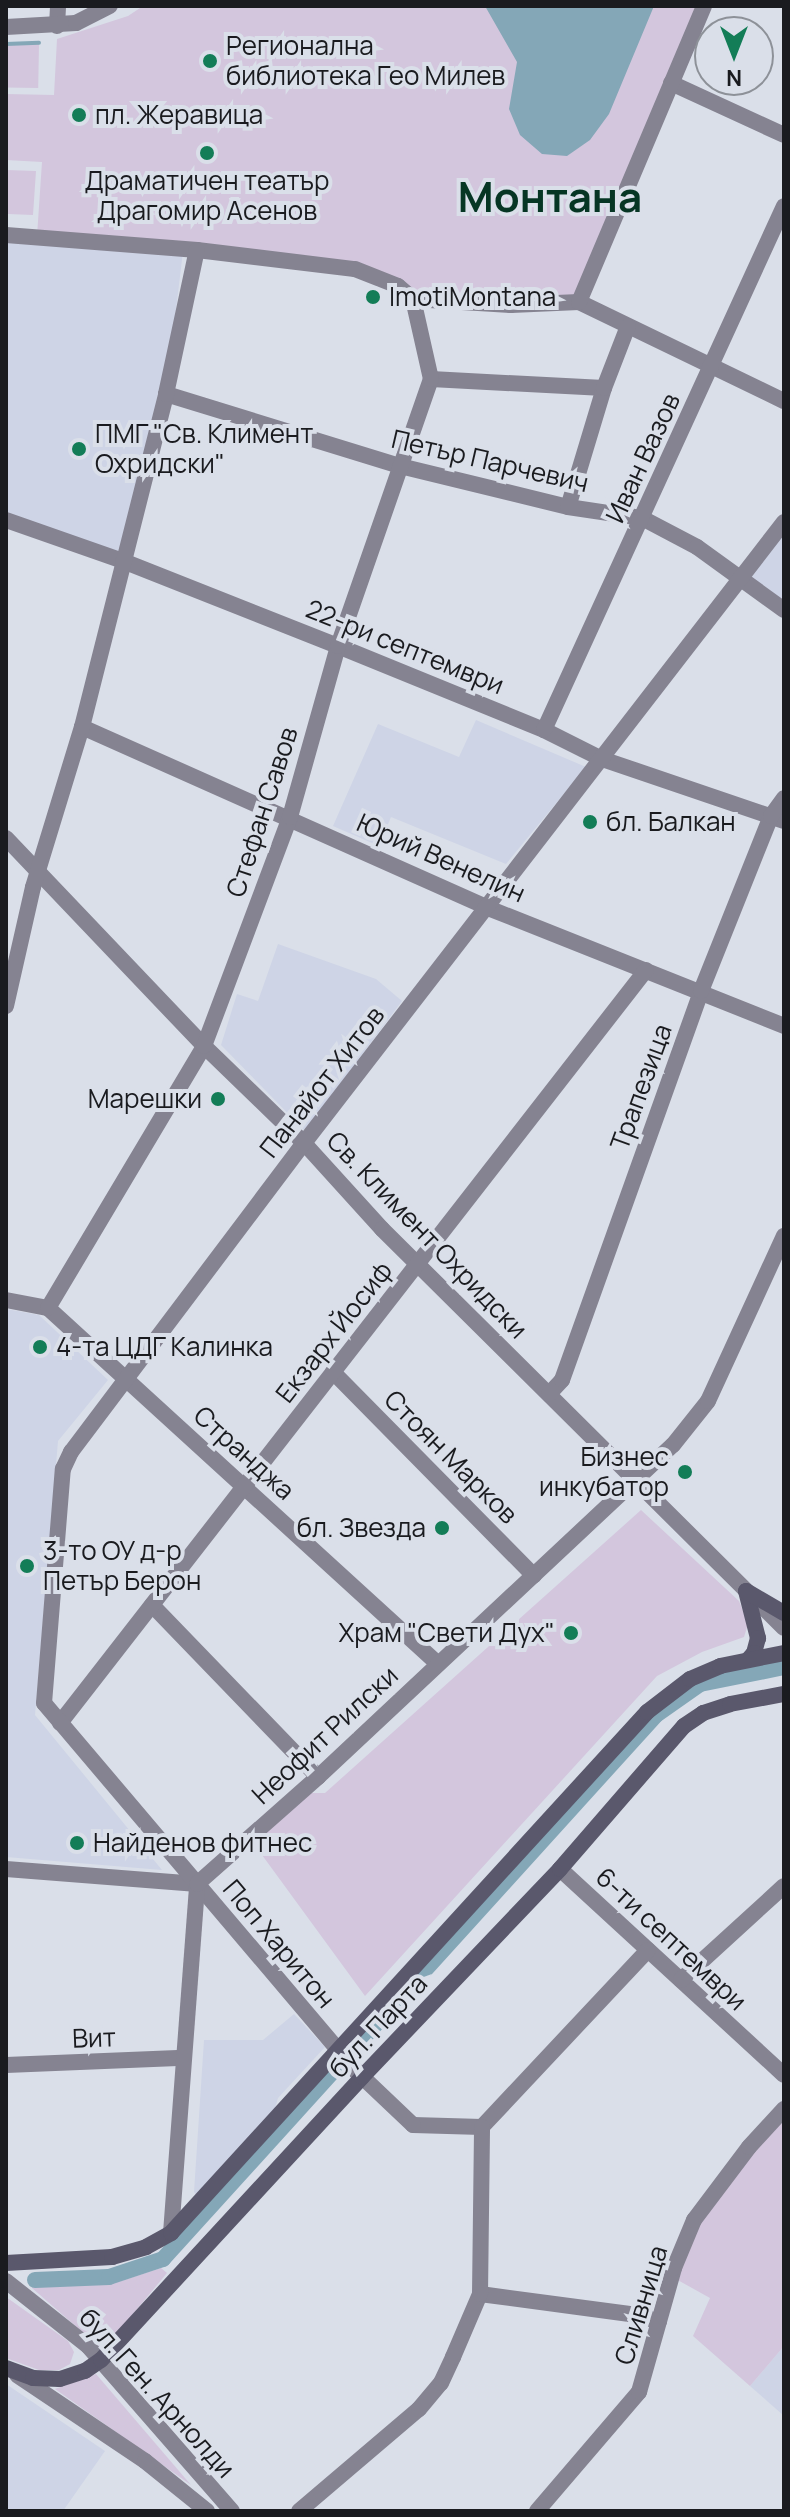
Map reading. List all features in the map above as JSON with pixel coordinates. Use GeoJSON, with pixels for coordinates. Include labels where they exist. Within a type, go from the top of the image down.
{"type":"FeatureCollection","features":[{"type":"Feature","properties":{"kind":"main road"},"geometry":{"type":"LineString","coordinates":[[746,1591],[784,1613]]}},
{"type":"Feature","properties":{"kind":"main road"},"geometry":{"type":"LineString","coordinates":[[746,1591],[758,1638],[754,1653],[748,1660]]}},
{"type":"Feature","properties":{"kind":"main road","name":"бул. Парта"},"geometry":{"type":"LineString","coordinates":[[9,2370],[33,2378],[60,2379],[85,2371],[101,2360],[647,1712],[690,1679],[748,1660],[784,1653]]}},
{"type":"Feature","properties":{"kind":"main road","name":"бул. Парта"},"geometry":{"type":"LineString","coordinates":[[6,2263],[112,2257],[146,2247],[171,2233],[560,1869],[684,1726],[703,1713],[730,1704],[784,1694]]}},
{"type":"Feature","properties":{"kind":"street"},"geometry":{"type":"LineString","coordinates":[[57,26],[58,6]]}},
{"type":"Feature","properties":{"kind":"street"},"geometry":{"type":"LineString","coordinates":[[6,27],[76,23],[110,6]]}},
{"type":"Feature","properties":{"kind":"street"},"geometry":{"type":"LineString","coordinates":[[579,302],[704,6]]}},
{"type":"Feature","properties":{"kind":"street"},"geometry":{"type":"LineString","coordinates":[[671,83],[784,135]]}},
{"type":"Feature","properties":{"kind":"street","name":"Иван Вазов"},"geometry":{"type":"LineString","coordinates":[[544,730],[784,206]]}},
{"type":"Feature","properties":{"kind":"street"},"geometry":{"type":"LineString","coordinates":[[6,235],[355,269],[398,286],[413,299],[431,379],[604,388]]}},
{"type":"Feature","properties":{"kind":"street"},"geometry":{"type":"LineString","coordinates":[[6,1006],[8,982],[82,727],[166,394],[190,251]]}},
{"type":"Feature","properties":{"kind":"street"},"geometry":{"type":"LineString","coordinates":[[413,299],[511,305],[579,302],[784,401]]}},
{"type":"Feature","properties":{"kind":"street"},"geometry":{"type":"LineString","coordinates":[[568,507],[604,388],[628,326]]}},
{"type":"Feature","properties":{"kind":"street","name":"Стефан Савов"},"geometry":{"type":"LineString","coordinates":[[48,1308],[204,1046],[290,817],[338,646],[431,379]]}},
{"type":"Feature","properties":{"kind":"street","name":"Петър Парчевич"},"geometry":{"type":"LineString","coordinates":[[166,394],[400,466],[568,507],[642,518],[697,547],[784,610]]}},
{"type":"Feature","properties":{"kind":"street","name":"22-ри септември"},"geometry":{"type":"LineString","coordinates":[[6,520],[123,561],[338,646],[544,730],[602,759],[777,818]]}},
{"type":"Feature","properties":{"kind":"street","name":"Панайот Хитов"},"geometry":{"type":"LineString","coordinates":[[60,1723],[44,1703],[44,1696],[63,1469],[71,1452],[304,1143],[784,522]]}},
{"type":"Feature","properties":{"kind":"street","name":"Юрий Венелин"},"geometry":{"type":"LineString","coordinates":[[82,727],[290,817],[488,908],[784,1026]]}},
{"type":"Feature","properties":{"kind":"street","name":"Трапезица"},"geometry":{"type":"LineString","coordinates":[[549,1394],[562,1380],[701,991],[784,798]]}},
{"type":"Feature","properties":{"kind":"street","name":"Св. Климент Охридски"},"geometry":{"type":"LineString","coordinates":[[6,838],[204,1046],[304,1143],[417,1264],[784,1628]]}},
{"type":"Feature","properties":{"kind":"street","name":"Екзарх Йосиф"},"geometry":{"type":"LineString","coordinates":[[60,1723],[646,970]]}},
{"type":"Feature","properties":{"kind":"street","name":"Неофит Рилски"},"geometry":{"type":"LineString","coordinates":[[197,1884],[318,1777],[673,1445],[708,1401],[777,1271],[784,1236]]}},
{"type":"Feature","properties":{"kind":"street"},"geometry":{"type":"LineString","coordinates":[[6,1300],[48,1308]]}},
{"type":"Feature","properties":{"kind":"street","name":"Странджа"},"geometry":{"type":"LineString","coordinates":[[48,1308],[437,1663]]}},
{"type":"Feature","properties":{"kind":"street","name":"Стоян Марков"},"geometry":{"type":"LineString","coordinates":[[333,1372],[534,1576]]}},
{"type":"Feature","properties":{"kind":"street"},"geometry":{"type":"LineString","coordinates":[[152,1605],[318,1777]]}},
{"type":"Feature","properties":{"kind":"street","name":"Поп Харитон"},"geometry":{"type":"LineString","coordinates":[[60,1723],[350,2064],[413,2125],[482,2127]]}},
{"type":"Feature","properties":{"kind":"street"},"geometry":{"type":"LineString","coordinates":[[6,1869],[197,1884],[171,2233]]}},
{"type":"Feature","properties":{"kind":"street","name":"6-ти септември"},"geometry":{"type":"LineString","coordinates":[[560,1869],[784,2075]]}},
{"type":"Feature","properties":{"kind":"street"},"geometry":{"type":"LineString","coordinates":[[681,1980],[784,1886]]}},
{"type":"Feature","properties":{"kind":"street"},"geometry":{"type":"LineString","coordinates":[[299,2511],[419,2409],[441,2383],[480,2294],[482,2127],[648,1950]]}},
{"type":"Feature","properties":{"kind":"street","name":"Вит"},"geometry":{"type":"LineString","coordinates":[[6,2065],[184,2058]]}},
{"type":"Feature","properties":{"kind":"street","name":"Сливница"},"geometry":{"type":"LineString","coordinates":[[537,2511],[639,2392],[674,2268],[694,2220],[749,2147],[784,2109]]}},
{"type":"Feature","properties":{"kind":"street","name":"бул. Ген. Арнолди"},"geometry":{"type":"LineString","coordinates":[[6,2281],[55,2318],[101,2360],[232,2511]]}},
{"type":"Feature","properties":{"kind":"street"},"geometry":{"type":"LineString","coordinates":[[480,2294],[630,2314],[659,2321]]}},
{"type":"Feature","properties":{"kind":"street","name":"бул. Ген. Арнолди"},"geometry":{"type":"LineString","coordinates":[[9,2370],[145,2461],[207,2511]]}},
{"type":"Feature","properties":{"kind":"shaded area"},"geometry":{"type":"Polygon","coordinates":[[[143,6],[703,6],[699,16],[694,16],[694,27],[579,302],[413,299],[379,278],[37,236],[42,162],[6,160],[6,94],[54,95],[57,39],[128,16],[143,6]]]}},
{"type":"Feature","properties":{"kind":"shaded area"},"geometry":{"type":"Polygon","coordinates":[[[485,6],[654,6],[609,114],[590,140],[567,156],[542,154],[520,135],[509,109],[517,62],[485,6]]]}},
{"type":"Feature","properties":{"kind":"shaded area"},"geometry":{"type":"Polygon","coordinates":[[[6,42],[39,43],[38,88],[6,87],[6,42]]]}},
{"type":"Feature","properties":{"kind":"shaded area"},"geometry":{"type":"Polygon","coordinates":[[[6,170],[36,171],[33,215],[8,214],[6,223],[6,170]]]}},
{"type":"Feature","properties":{"kind":"shaded area","name":"ПМГ \"Св. Климент Охридски\""},"geometry":{"type":"Polygon","coordinates":[[[6,235],[183,251],[166,394],[123,561],[6,520],[6,235]]]}},
{"type":"Feature","properties":{"kind":"shaded area"},"geometry":{"type":"Polygon","coordinates":[[[784,533],[784,604],[748,581],[784,533]]]}},
{"type":"Feature","properties":{"kind":"shaded area"},"geometry":{"type":"Polygon","coordinates":[[[476,720],[586,767],[506,864],[391,817],[379,846],[333,826],[378,724],[459,757],[476,720]]]}},
{"type":"Feature","properties":{"kind":"shaded area"},"geometry":{"type":"Polygon","coordinates":[[[278,944],[376,979],[402,1001],[305,1131],[221,1045],[237,994],[258,1001],[278,944]]]}},
{"type":"Feature","properties":{"kind":"shaded area"},"geometry":{"type":"Polygon","coordinates":[[[6,1309],[39,1315],[108,1380],[58,1441],[35,1715],[162,1870],[6,1857],[6,1309]]]}},
{"type":"Feature","properties":{"kind":"shaded area"},"geometry":{"type":"Polygon","coordinates":[[[641,1510],[739,1601],[748,1624],[744,1637],[702,1652],[657,1676],[365,1996],[254,1844],[311,1793],[325,1793],[641,1510]]]}},
{"type":"Feature","properties":{"kind":"shaded area"},"geometry":{"type":"Polygon","coordinates":[[[294,2014],[325,2047],[278,2098],[271,2122],[201,2201],[194,2192],[204,2040],[263,2040],[294,2014]]]}},
{"type":"Feature","properties":{"kind":"shaded area"},"geometry":{"type":"Polygon","coordinates":[[[784,2113],[784,2346],[750,2386],[693,2336],[710,2298],[674,2278],[693,2224],[784,2113]]]}},
{"type":"Feature","properties":{"kind":"shaded area"},"geometry":{"type":"Polygon","coordinates":[[[161,2268],[167,2273],[103,2350],[32,2288],[32,2283],[118,2282],[161,2268]]]}},
{"type":"Feature","properties":{"kind":"shaded area"},"geometry":{"type":"Polygon","coordinates":[[[6,2297],[68,2341],[74,2352],[70,2364],[59,2370],[39,2370],[6,2358],[6,2297]]]}},
{"type":"Feature","properties":{"kind":"shaded area"},"geometry":{"type":"Polygon","coordinates":[[[784,2346],[784,2416],[750,2386],[784,2346]]]}},
{"type":"Feature","properties":{"kind":"shaded area"},"geometry":{"type":"Polygon","coordinates":[[[96,2374],[191,2485],[55,2389],[96,2374]]]}},
{"type":"Feature","properties":{"kind":"shaded area"},"geometry":{"type":"Polygon","coordinates":[[[6,2384],[105,2451],[63,2511],[6,2511],[6,2384]]]}},
{"type":"Feature","properties":{"kind":"waterway"},"geometry":{"type":"LineString","coordinates":[[6,44],[39,43]]}},
{"type":"Feature","properties":{"kind":"waterway"},"geometry":{"type":"LineString","coordinates":[[35,2280],[109,2277],[163,2259],[656,1715],[700,1684],[784,1667]]}},
{"type":"Feature","properties":{"kind":"place","name":"Регионална библиотека Гео Милев"},"geometry":{"type":"Point","coordinates":[210,61]}},
{"type":"Feature","properties":{"kind":"place","name":"пл. Жеравица"},"geometry":{"type":"Point","coordinates":[79,115]}},
{"type":"Feature","properties":{"kind":"place","name":"Драматичен театър Драгомир Асенов"},"geometry":{"type":"Point","coordinates":[207,153]}},
{"type":"Feature","properties":{"kind":"place","name":"ImotiMontana"},"geometry":{"type":"Point","coordinates":[373,297]}},
{"type":"Feature","properties":{"kind":"place","name":"ПМГ \"Св. Климент Охридски\""},"geometry":{"type":"Point","coordinates":[79,449]}},
{"type":"Feature","properties":{"kind":"place","name":"бл. Балкан"},"geometry":{"type":"Point","coordinates":[590,822]}},
{"type":"Feature","properties":{"kind":"place","name":"Марешки"},"geometry":{"type":"Point","coordinates":[218,1099]}},
{"type":"Feature","properties":{"kind":"place","name":"4-та ЦДГ Калинка"},"geometry":{"type":"Point","coordinates":[40,1347]}},
{"type":"Feature","properties":{"kind":"place","name":"Бизнес инкубатор"},"geometry":{"type":"Point","coordinates":[685,1472]}},
{"type":"Feature","properties":{"kind":"place","name":"бл. Звезда"},"geometry":{"type":"Point","coordinates":[442,1528]}},
{"type":"Feature","properties":{"kind":"place","name":"3-то ОУ д-р Петър Берон"},"geometry":{"type":"Point","coordinates":[27,1566]}},
{"type":"Feature","properties":{"kind":"place","name":"Храм \"Свети Дух\""},"geometry":{"type":"Point","coordinates":[571,1633]}},
{"type":"Feature","properties":{"kind":"place","name":"Найденов фитнес"},"geometry":{"type":"Point","coordinates":[77,1843]}},
{"type":"Feature","properties":{"kind":"district","name":"Монтана"},"geometry":{"type":"Point","coordinates":[550,196]}}]}
